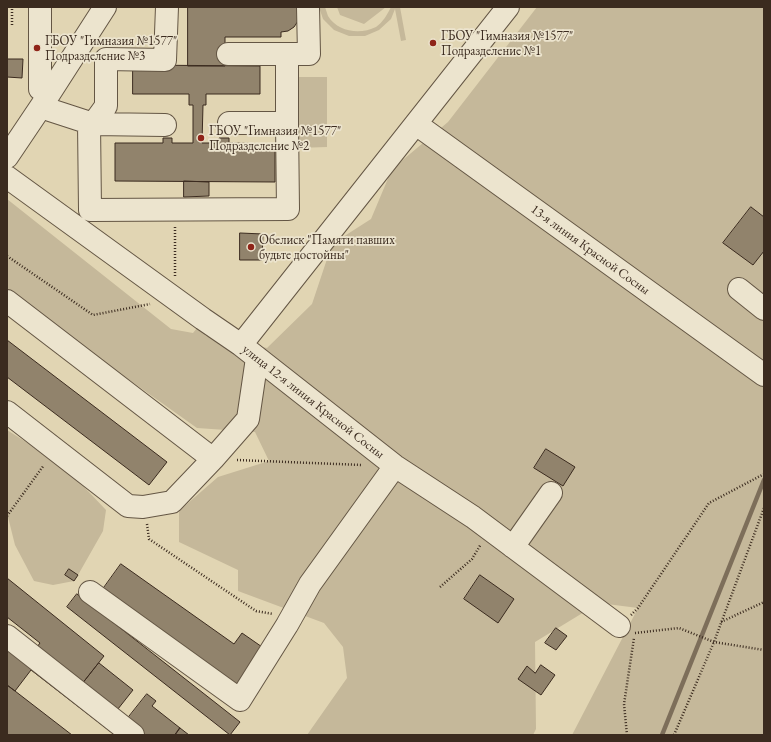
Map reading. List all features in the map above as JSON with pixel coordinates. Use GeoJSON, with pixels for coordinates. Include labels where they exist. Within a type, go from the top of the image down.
{"type":"FeatureCollection","features":[{"type":"Feature","properties":{"kind":"lane"},"geometry":{"type":"LineString","coordinates":[[40,7],[40,89],[50,110],[91,123],[166,125]]}},
{"type":"Feature","properties":{"kind":"lane"},"geometry":{"type":"LineString","coordinates":[[7,157],[105,7]]}},
{"type":"Feature","properties":{"kind":"lane"},"geometry":{"type":"LineString","coordinates":[[167,7],[165,60],[106,59],[106,106],[91,123],[90,210],[288,209],[287,55]]}},
{"type":"Feature","properties":{"kind":"lane"},"geometry":{"type":"LineString","coordinates":[[228,54],[309,54],[308,7]]}},
{"type":"Feature","properties":{"kind":"lane"},"geometry":{"type":"LineString","coordinates":[[7,412],[128,506],[144,507],[172,502],[248,419],[249,351],[416,124],[508,7]]}},
{"type":"Feature","properties":{"kind":"lane"},"geometry":{"type":"LineString","coordinates":[[229,123],[287,123]]}},
{"type":"Feature","properties":{"kind":"lane","name":"13-я линия Красной Сосны"},"geometry":{"type":"LineString","coordinates":[[416,124],[762,369]]}},
{"type":"Feature","properties":{"kind":"lane","name":"улица 12-я линия Красной Сосны"},"geometry":{"type":"LineString","coordinates":[[7,177],[249,351],[395,466],[473,517],[513,548],[627,629]]}},
{"type":"Feature","properties":{"kind":"lane"},"geometry":{"type":"LineString","coordinates":[[739,289],[764,309]]}},
{"type":"Feature","properties":{"kind":"lane"},"geometry":{"type":"LineString","coordinates":[[7,301],[213,459]]}},
{"type":"Feature","properties":{"kind":"lane"},"geometry":{"type":"LineString","coordinates":[[90,592],[240,700],[292,617],[310,584],[395,466]]}},
{"type":"Feature","properties":{"kind":"lane"},"geometry":{"type":"LineString","coordinates":[[513,548],[551,493]]}},
{"type":"Feature","properties":{"kind":"lane"},"geometry":{"type":"LineString","coordinates":[[7,636],[134,735]]}},
{"type":"Feature","properties":{"kind":"path"},"geometry":{"type":"LineString","coordinates":[[12,7],[12,25]]}},
{"type":"Feature","properties":{"kind":"path"},"geometry":{"type":"LineString","coordinates":[[7,256],[93,315],[175,299],[175,209]]}},
{"type":"Feature","properties":{"kind":"path"},"geometry":{"type":"LineString","coordinates":[[7,516],[55,449]]}},
{"type":"Feature","properties":{"kind":"path"},"geometry":{"type":"LineString","coordinates":[[213,459],[363,465]]}},
{"type":"Feature","properties":{"kind":"path"},"geometry":{"type":"LineString","coordinates":[[627,735],[624,704],[627,629],[638,608],[709,503],[764,474]]}},
{"type":"Feature","properties":{"kind":"path"},"geometry":{"type":"LineString","coordinates":[[144,507],[149,539],[256,611],[292,617]]}},
{"type":"Feature","properties":{"kind":"path"},"geometry":{"type":"LineString","coordinates":[[674,735],[714,642],[764,508]]}},
{"type":"Feature","properties":{"kind":"path"},"geometry":{"type":"LineString","coordinates":[[440,587],[472,559],[490,530]]}},
{"type":"Feature","properties":{"kind":"path"},"geometry":{"type":"LineString","coordinates":[[721,622],[764,602]]}},
{"type":"Feature","properties":{"kind":"path"},"geometry":{"type":"LineString","coordinates":[[627,629],[679,628],[714,642],[764,650]]}},
{"type":"Feature","properties":{"kind":"shaded area"},"geometry":{"type":"Polygon","coordinates":[[[319,7],[325,7],[328,16],[337,26],[343,29],[363,31],[376,27],[381,23],[391,7],[400,7],[406,40],[401,41],[395,9],[391,19],[379,30],[365,36],[349,36],[334,30],[323,19],[319,7]]]}},
{"type":"Feature","properties":{"kind":"shaded area"},"geometry":{"type":"Polygon","coordinates":[[[337,7],[386,7],[364,24],[340,15],[337,7]]]}},
{"type":"Feature","properties":{"kind":"shaded area"},"geometry":{"type":"Polygon","coordinates":[[[537,7],[764,7],[764,735],[572,735],[638,608],[599,603],[535,642],[536,729],[533,735],[307,735],[347,678],[343,647],[324,623],[238,591],[238,570],[179,542],[179,511],[218,477],[269,461],[255,432],[197,428],[7,293],[7,199],[171,329],[193,333],[197,328],[206,336],[267,348],[312,304],[332,244],[371,219],[392,169],[448,122],[537,7]]]}},
{"type":"Feature","properties":{"kind":"shaded area"},"geometry":{"type":"Polygon","coordinates":[[[297,77],[327,77],[327,147],[297,148],[297,77]]]}},
{"type":"Feature","properties":{"kind":"shaded area"},"geometry":{"type":"Polygon","coordinates":[[[7,430],[66,468],[106,510],[103,531],[74,581],[53,585],[34,581],[15,545],[7,513],[7,430]]]}},
{"type":"Feature","properties":{"kind":"building"},"geometry":{"type":"Polygon","coordinates":[[[188,7],[297,7],[298,21],[294,27],[288,31],[281,32],[281,37],[225,37],[225,66],[188,66],[188,7]]]}},
{"type":"Feature","properties":{"kind":"building"},"geometry":{"type":"Polygon","coordinates":[[[7,59],[23,59],[22,78],[7,77],[7,59]]]}},
{"type":"Feature","properties":{"kind":"building"},"geometry":{"type":"Polygon","coordinates":[[[133,65],[260,66],[260,94],[206,94],[206,105],[203,105],[202,143],[218,143],[219,138],[229,138],[229,143],[275,144],[275,182],[115,181],[115,143],[163,143],[163,138],[172,138],[172,143],[193,143],[193,105],[189,105],[189,94],[133,94],[133,65]]]}},
{"type":"Feature","properties":{"kind":"building"},"geometry":{"type":"Polygon","coordinates":[[[184,181],[209,182],[209,196],[184,197],[184,181]]]}},
{"type":"Feature","properties":{"kind":"building"},"geometry":{"type":"Polygon","coordinates":[[[751,207],[764,217],[764,251],[753,265],[723,243],[751,207]]]}},
{"type":"Feature","properties":{"kind":"building","name":"Обелиск \"Памяти павших будьте достойны\""},"geometry":{"type":"Polygon","coordinates":[[[240,233],[263,234],[262,260],[240,260],[240,233]]]}},
{"type":"Feature","properties":{"kind":"building"},"geometry":{"type":"Polygon","coordinates":[[[7,340],[167,462],[149,485],[7,377],[7,340]]]}},
{"type":"Feature","properties":{"kind":"building"},"geometry":{"type":"Polygon","coordinates":[[[546,449],[575,467],[563,486],[534,468],[546,449]]]}},
{"type":"Feature","properties":{"kind":"building"},"geometry":{"type":"Polygon","coordinates":[[[121,564],[234,644],[242,633],[265,649],[239,686],[103,589],[121,564]]]}},
{"type":"Feature","properties":{"kind":"building"},"geometry":{"type":"Polygon","coordinates":[[[69,569],[78,575],[74,581],[65,575],[69,569]]]}},
{"type":"Feature","properties":{"kind":"building"},"geometry":{"type":"Polygon","coordinates":[[[480,575],[514,599],[498,623],[464,599],[480,575]]]}},
{"type":"Feature","properties":{"kind":"building"},"geometry":{"type":"Polygon","coordinates":[[[7,578],[104,656],[82,684],[37,647],[40,643],[7,617],[7,578]]]}},
{"type":"Feature","properties":{"kind":"building"},"geometry":{"type":"Polygon","coordinates":[[[77,594],[240,722],[230,735],[67,607],[77,594]]]}},
{"type":"Feature","properties":{"kind":"building"},"geometry":{"type":"Polygon","coordinates":[[[556,628],[567,636],[556,650],[545,643],[556,628]]]}},
{"type":"Feature","properties":{"kind":"building"},"geometry":{"type":"Polygon","coordinates":[[[7,642],[127,735],[115,735],[31,670],[15,691],[7,685],[7,642]]]}},
{"type":"Feature","properties":{"kind":"building"},"geometry":{"type":"Polygon","coordinates":[[[99,663],[133,690],[114,714],[80,687],[99,663]]]}},
{"type":"Feature","properties":{"kind":"building"},"geometry":{"type":"Polygon","coordinates":[[[541,665],[555,675],[541,695],[518,679],[527,666],[535,673],[541,665]]]}},
{"type":"Feature","properties":{"kind":"building"},"geometry":{"type":"Polygon","coordinates":[[[7,685],[15,691],[72,735],[7,735],[7,685]]]}},
{"type":"Feature","properties":{"kind":"building"},"geometry":{"type":"Polygon","coordinates":[[[147,694],[156,701],[152,706],[180,728],[175,735],[140,735],[124,723],[147,694]]]}},
{"type":"Feature","properties":{"kind":"building"},"geometry":{"type":"Polygon","coordinates":[[[180,728],[189,735],[175,735],[180,728]]]}},
{"type":"Feature","properties":{"kind":"waterway"},"geometry":{"type":"LineString","coordinates":[[662,735],[764,480]]}},
{"type":"Feature","properties":{"kind":"place","name":"ГБОУ \"Гимназия №1577\" Подразделение №1"},"geometry":{"type":"Point","coordinates":[433,43]}},
{"type":"Feature","properties":{"kind":"place","name":"ГБОУ \"Гимназия №1577\" Подразделение №3"},"geometry":{"type":"Point","coordinates":[37,48]}},
{"type":"Feature","properties":{"kind":"place","name":"ГБОУ \"Гимназия №1577\" Подразделение №2"},"geometry":{"type":"Point","coordinates":[201,138]}},
{"type":"Feature","properties":{"kind":"place","name":"Обелиск \"Памяти павших будьте достойны\""},"geometry":{"type":"Point","coordinates":[251,247]}}]}
